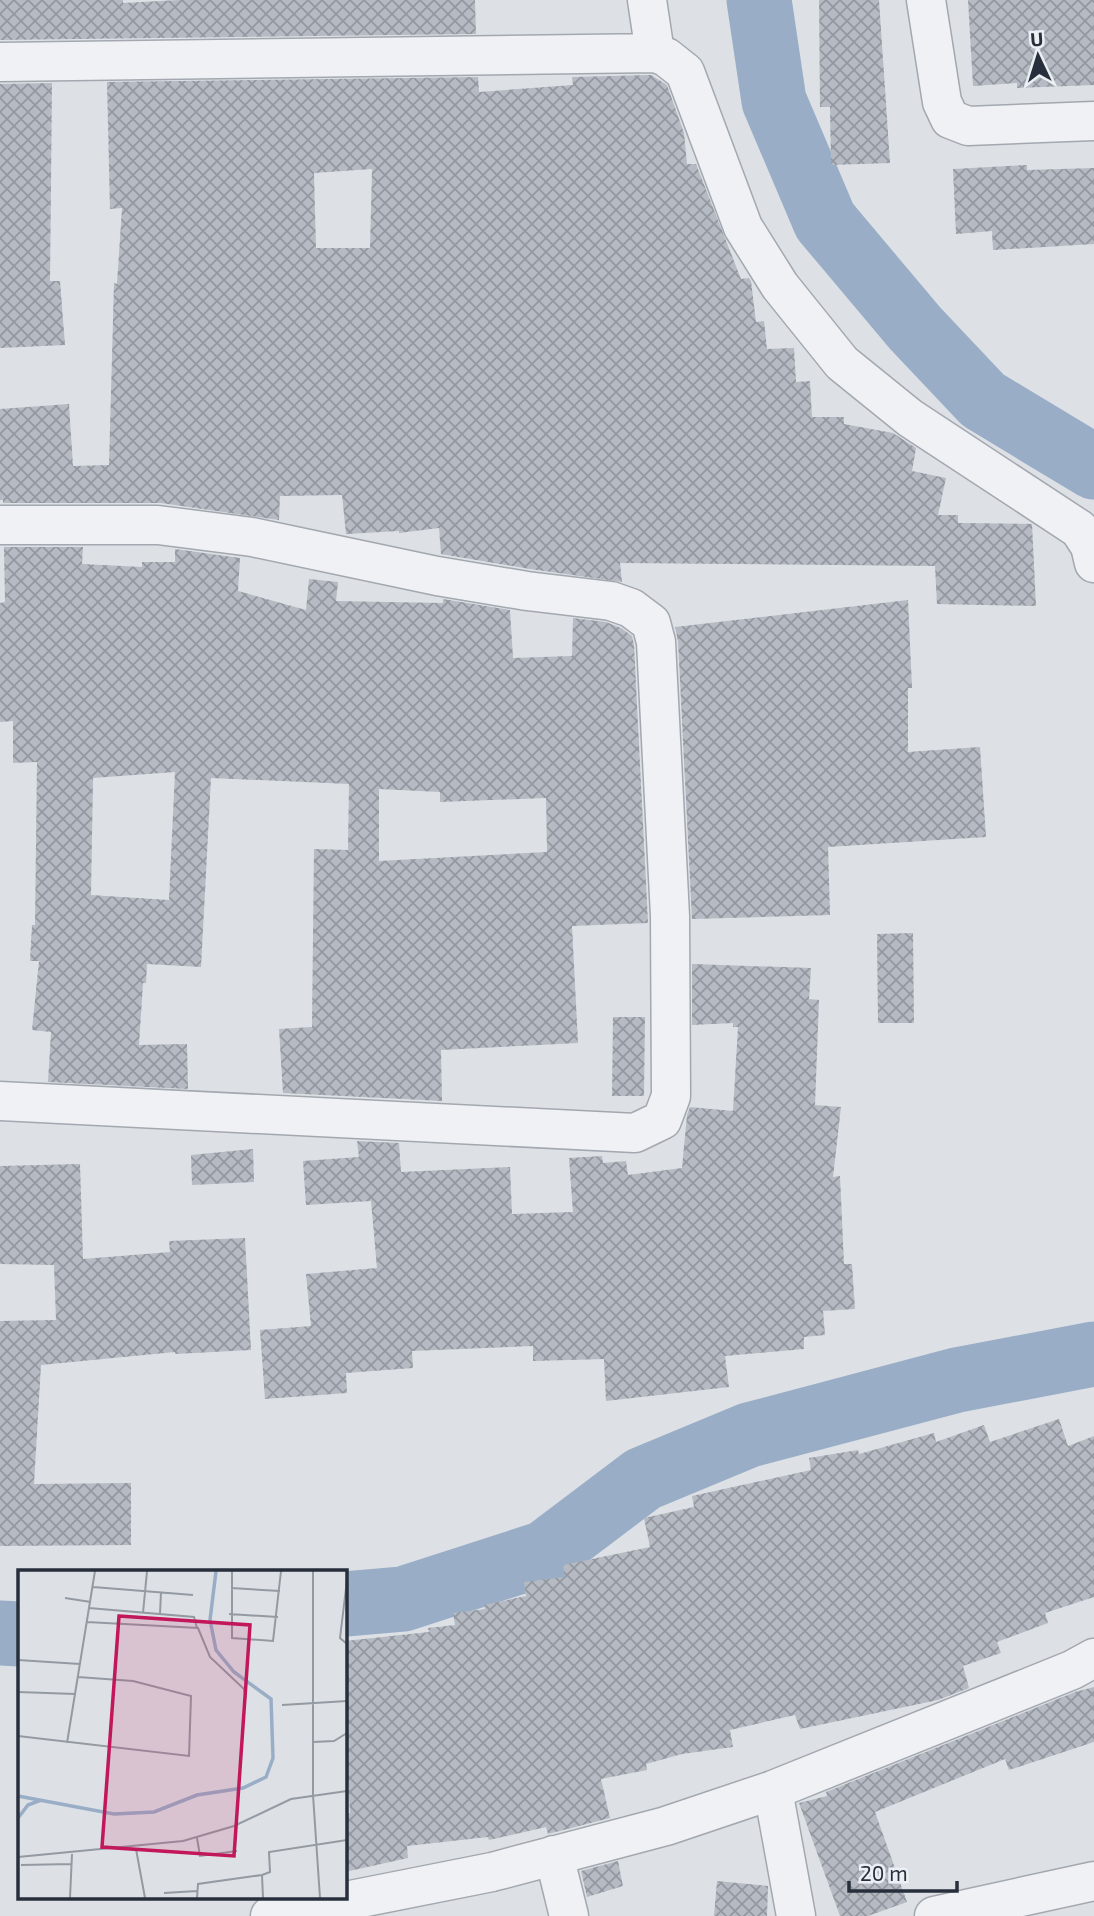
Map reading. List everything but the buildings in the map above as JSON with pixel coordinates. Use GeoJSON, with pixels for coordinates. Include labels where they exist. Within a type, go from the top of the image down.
{"type":"FeatureCollection","features":[{"type":"Feature","properties":{"kind":"street"},"geometry":{"type":"LineString","coordinates":[[647,0],[655,53]]}},
{"type":"Feature","properties":{"kind":"street"},"geometry":{"type":"LineString","coordinates":[[926,0],[942,102],[950,119],[968,126],[1094,121]]}},
{"type":"Feature","properties":{"kind":"street"},"geometry":{"type":"LineString","coordinates":[[0,62],[655,53],[666,57],[685,72],[743,227],[780,286],[842,363],[910,418],[1079,528],[1090,547],[1094,564]]}},
{"type":"Feature","properties":{"kind":"street"},"geometry":{"type":"LineString","coordinates":[[0,525],[158,525],[251,537],[437,576],[611,601],[651,622],[656,642],[670,916],[671,1082],[671,1096],[662,1120],[635,1133],[0,1101]]}},
{"type":"Feature","properties":{"kind":"street"},"geometry":{"type":"LineString","coordinates":[[277,1915],[492,1872],[666,1826],[773,1790],[1072,1670],[1094,1658]]}},
{"type":"Feature","properties":{"kind":"street"},"geometry":{"type":"LineString","coordinates":[[773,1790],[796,1916]]}},
{"type":"Feature","properties":{"kind":"street"},"geometry":{"type":"LineString","coordinates":[[554,1855],[569,1916]]}},
{"type":"Feature","properties":{"kind":"street"},"geometry":{"type":"LineString","coordinates":[[934,1916],[1094,1881]]}},
{"type":"Feature","properties":{"kind":"waterway"},"geometry":{"type":"LineString","coordinates":[[759,0],[774,101],[825,221],[915,328],[983,400],[1094,467]]}},
{"type":"Feature","properties":{"kind":"waterway"},"geometry":{"type":"LineString","coordinates":[[346,1604],[403,1599],[545,1553],[643,1479],[749,1435],[957,1380],[1094,1354]]}},
{"type":"Feature","properties":{"kind":"waterway"},"geometry":{"type":"LineString","coordinates":[[0,1633],[18,1634]]}}]}
